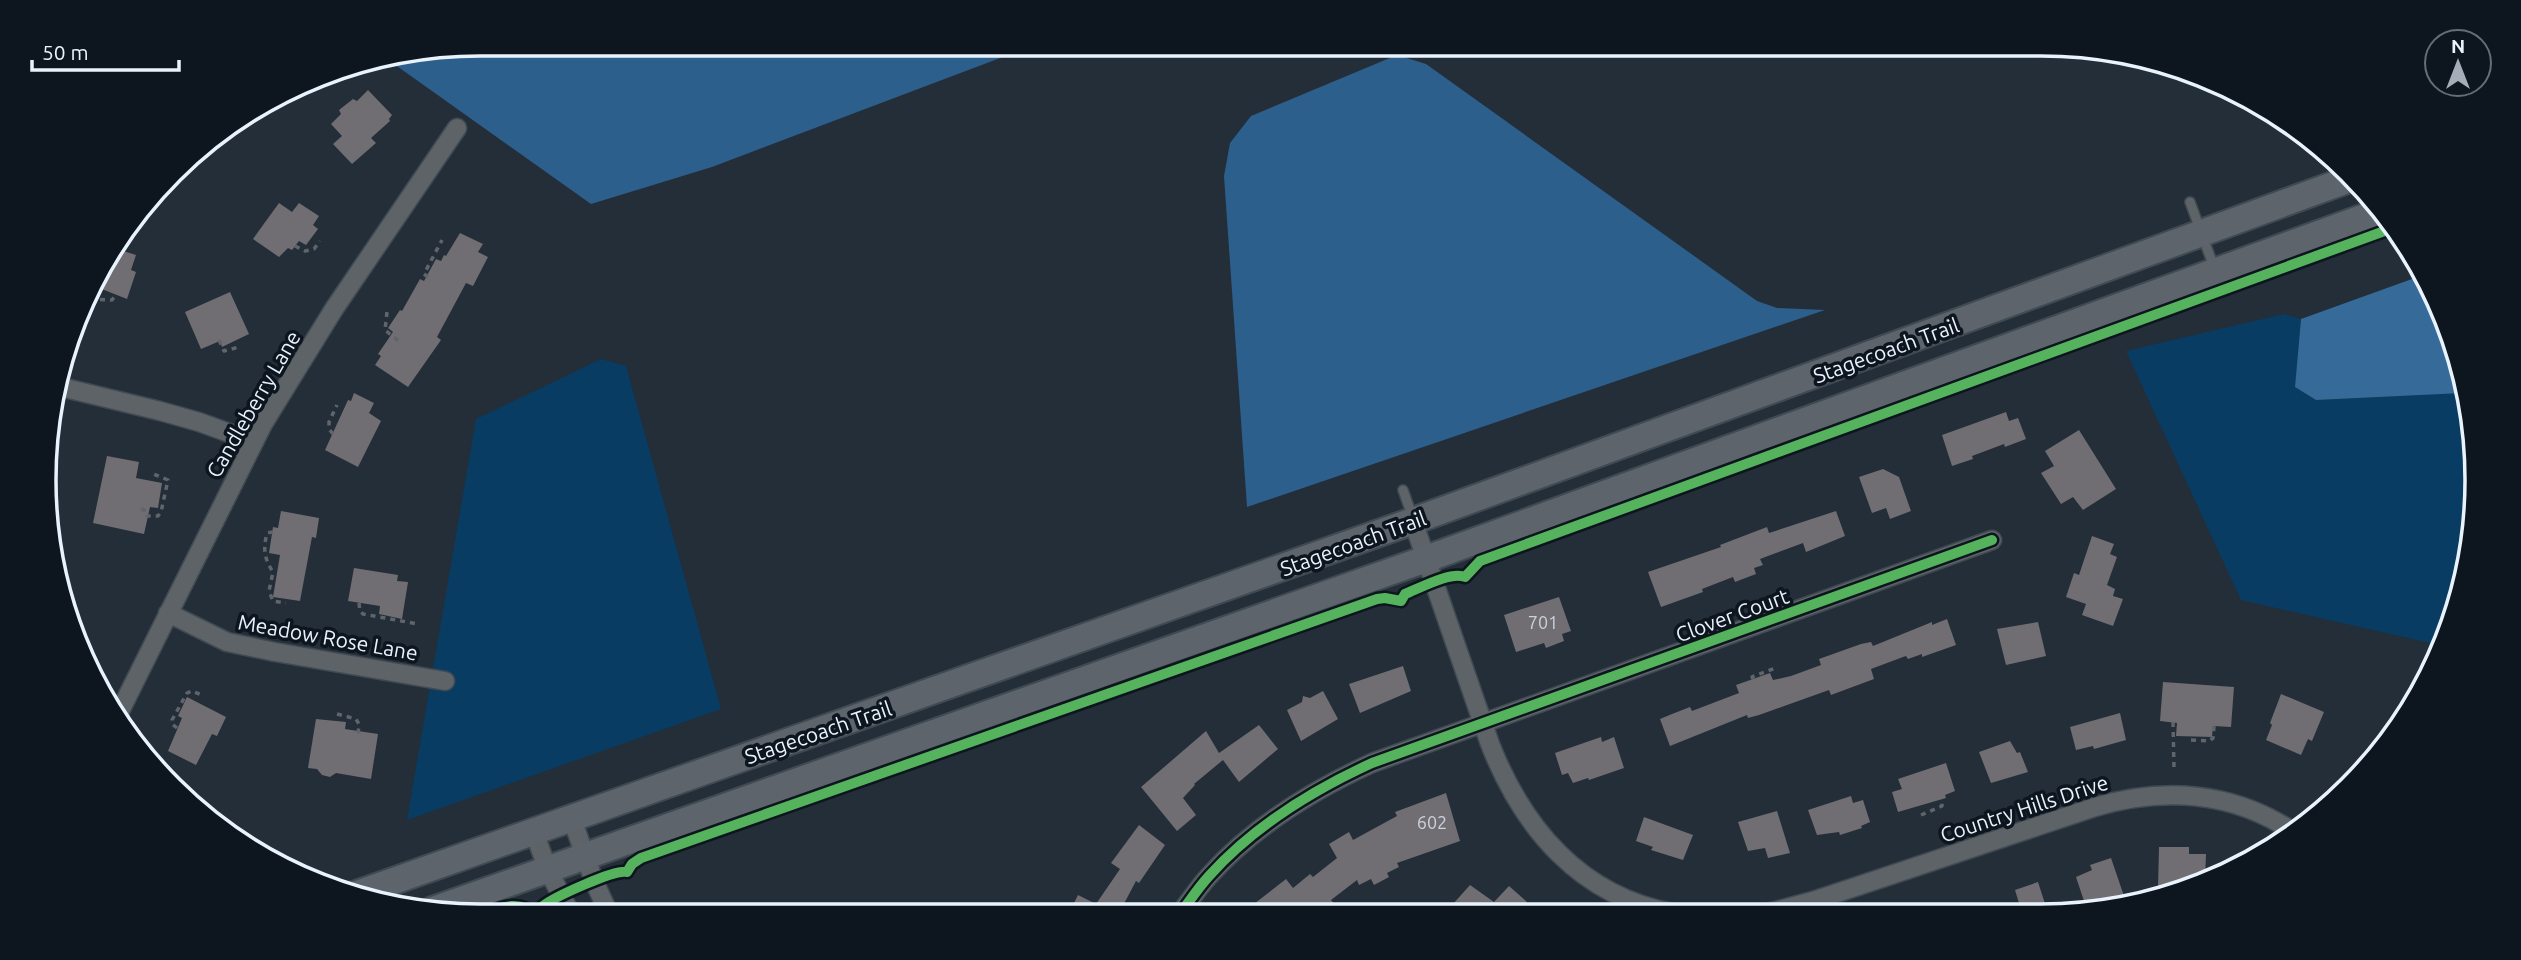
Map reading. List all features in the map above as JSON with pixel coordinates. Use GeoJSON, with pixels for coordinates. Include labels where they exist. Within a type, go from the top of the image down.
{"type":"FeatureCollection","features":[{"type":"Feature","properties":{"kind":"main road","name":"Stagecoach Trail"},"geometry":{"type":"LineString","coordinates":[[369,890],[1413,521],[2343,182]]}},
{"type":"Feature","properties":{"kind":"main road","name":"Stagecoach Trail"},"geometry":{"type":"LineString","coordinates":[[453,903],[1426,559],[2371,215]]}},
{"type":"Feature","properties":{"kind":"street","name":"Candleberry Lane"},"geometry":{"type":"LineString","coordinates":[[122,707],[254,442],[334,309],[457,128]]}},
{"type":"Feature","properties":{"kind":"street"},"geometry":{"type":"LineString","coordinates":[[66,388],[173,414],[254,442]]}},
{"type":"Feature","properties":{"kind":"street"},"geometry":{"type":"LineString","coordinates":[[1413,521],[1500,769],[1511,792],[1548,844],[1566,861],[1604,887],[1639,904]]}},
{"type":"Feature","properties":{"kind":"street","name":"Clover Court"},"geometry":{"type":"LineString","coordinates":[[1188,904],[1209,876],[1247,840],[1287,808],[1372,763],[1992,540]]}},
{"type":"Feature","properties":{"kind":"street","name":"Meadow Rose Lane"},"geometry":{"type":"LineString","coordinates":[[168,613],[227,642],[444,681]]}},
{"type":"Feature","properties":{"kind":"street","name":"Country Hills Drive"},"geometry":{"type":"LineString","coordinates":[[1802,904],[2095,807],[2142,796],[2188,795],[2219,800],[2254,810],[2284,827]]}},
{"type":"Feature","properties":{"kind":"street"},"geometry":{"type":"LineString","coordinates":[[572,818],[605,904]]}},
{"type":"Feature","properties":{"kind":"street"},"geometry":{"type":"LineString","coordinates":[[534,832],[548,870],[566,904]]}},
{"type":"Feature","properties":{"kind":"lane"},"geometry":{"type":"LineString","coordinates":[[2190,202],[2216,271]]}},
{"type":"Feature","properties":{"kind":"lane"},"geometry":{"type":"LineString","coordinates":[[1404,490],[1413,521]]}},
{"type":"Feature","properties":{"kind":"path"},"geometry":{"type":"LineString","coordinates":[[428,277],[424,275],[442,240]]}},
{"type":"Feature","properties":{"kind":"path"},"geometry":{"type":"LineString","coordinates":[[295,246],[305,251],[314,248],[320,241]]}},
{"type":"Feature","properties":{"kind":"path"},"geometry":{"type":"LineString","coordinates":[[97,299],[112,300],[116,295]]}},
{"type":"Feature","properties":{"kind":"path"},"geometry":{"type":"LineString","coordinates":[[387,312],[385,330],[400,342]]}},
{"type":"Feature","properties":{"kind":"path"},"geometry":{"type":"LineString","coordinates":[[219,340],[224,351],[239,346]]}},
{"type":"Feature","properties":{"kind":"path"},"geometry":{"type":"LineString","coordinates":[[334,433],[329,429],[329,422],[337,405]]}},
{"type":"Feature","properties":{"kind":"path"},"geometry":{"type":"LineString","coordinates":[[141,509],[147,512],[147,516],[158,516],[161,512],[168,480],[151,472]]}},
{"type":"Feature","properties":{"kind":"path"},"geometry":{"type":"LineString","coordinates":[[273,532],[267,533],[264,545],[265,559],[273,572],[269,591],[273,601],[286,603]]}},
{"type":"Feature","properties":{"kind":"path"},"geometry":{"type":"LineString","coordinates":[[359,603],[363,614],[418,624]]}},
{"type":"Feature","properties":{"kind":"path"},"geometry":{"type":"LineString","coordinates":[[1752,679],[1778,667]]}},
{"type":"Feature","properties":{"kind":"path"},"geometry":{"type":"LineString","coordinates":[[177,728],[172,724],[173,720],[187,693],[192,691],[204,696]]}},
{"type":"Feature","properties":{"kind":"path"},"geometry":{"type":"LineString","coordinates":[[337,714],[356,719],[359,724],[358,736]]}},
{"type":"Feature","properties":{"kind":"path"},"geometry":{"type":"LineString","coordinates":[[2174,722],[2174,769]]}},
{"type":"Feature","properties":{"kind":"path"},"geometry":{"type":"LineString","coordinates":[[2192,740],[2210,741],[2213,738],[2214,726]]}},
{"type":"Feature","properties":{"kind":"path"},"geometry":{"type":"LineString","coordinates":[[1921,815],[1939,809],[1942,799]]}},
{"type":"Feature","properties":{"kind":"shaded area"},"geometry":{"type":"Polygon","coordinates":[[[480,56],[1005,56],[712,167],[591,204],[395,65],[480,56]]]}},
{"type":"Feature","properties":{"kind":"shaded area"},"geometry":{"type":"Polygon","coordinates":[[[1395,56],[1426,64],[1757,301],[1777,308],[1825,310],[1247,507],[1224,176],[1230,143],[1251,116],[1395,56]]]}},
{"type":"Feature","properties":{"kind":"shaded area"},"geometry":{"type":"Polygon","coordinates":[[[2414,278],[2433,318],[2456,393],[2316,400],[2295,387],[2301,319],[2414,278]]]}},
{"type":"Feature","properties":{"kind":"shaded area"},"geometry":{"type":"Polygon","coordinates":[[[2284,314],[2301,319],[2295,387],[2316,400],[2456,393],[2464,452],[2464,508],[2451,590],[2432,643],[2241,600],[2126,351],[2284,314]]]}},
{"type":"Feature","properties":{"kind":"shaded area"},"geometry":{"type":"Polygon","coordinates":[[[601,359],[626,366],[721,709],[407,820],[476,419],[601,359]]]}},
{"type":"Feature","properties":{"kind":"building"},"geometry":{"type":"Polygon","coordinates":[[[368,90],[392,115],[390,121],[371,138],[376,143],[352,164],[333,144],[342,136],[331,124],[341,114],[339,110],[353,99],[357,101],[368,90]]]}},
{"type":"Feature","properties":{"kind":"building"},"geometry":{"type":"Polygon","coordinates":[[[279,203],[292,212],[299,203],[319,216],[313,225],[318,229],[306,245],[299,241],[292,250],[288,248],[279,257],[253,239],[279,203]]]}},
{"type":"Feature","properties":{"kind":"building"},"geometry":{"type":"Polygon","coordinates":[[[460,233],[483,244],[478,252],[488,257],[473,286],[466,283],[437,337],[441,340],[408,387],[375,365],[381,356],[378,354],[393,332],[388,328],[400,310],[402,311],[420,279],[424,281],[436,259],[441,261],[444,255],[446,256],[460,233]]]}},
{"type":"Feature","properties":{"kind":"building"},"geometry":{"type":"Polygon","coordinates":[[[123,251],[136,255],[131,270],[136,272],[127,299],[102,289],[123,251]]]}},
{"type":"Feature","properties":{"kind":"building"},"geometry":{"type":"Polygon","coordinates":[[[230,292],[249,334],[222,347],[220,341],[201,349],[185,312],[230,292]]]}},
{"type":"Feature","properties":{"kind":"building"},"geometry":{"type":"Polygon","coordinates":[[[354,393],[374,403],[369,413],[381,421],[358,467],[325,450],[348,400],[351,401],[354,393]]]}},
{"type":"Feature","properties":{"kind":"building"},"geometry":{"type":"Polygon","coordinates":[[[2006,412],[2009,421],[2018,418],[2026,439],[2005,447],[2004,444],[1952,466],[1942,435],[2006,412]]]}},
{"type":"Feature","properties":{"kind":"building"},"geometry":{"type":"Polygon","coordinates":[[[2079,430],[2116,489],[2083,510],[2073,497],[2061,504],[2041,473],[2054,466],[2045,451],[2079,430]]]}},
{"type":"Feature","properties":{"kind":"building"},"geometry":{"type":"Polygon","coordinates":[[[107,456],[139,462],[136,478],[162,483],[158,508],[150,507],[144,534],[93,523],[107,456]]]}},
{"type":"Feature","properties":{"kind":"building"},"geometry":{"type":"Polygon","coordinates":[[[1883,469],[1899,477],[1911,511],[1890,519],[1886,508],[1872,513],[1859,477],[1883,469]]]}},
{"type":"Feature","properties":{"kind":"building"},"geometry":{"type":"Polygon","coordinates":[[[281,511],[319,518],[316,538],[312,537],[300,601],[273,597],[280,555],[269,553],[273,527],[278,528],[281,511]]]}},
{"type":"Feature","properties":{"kind":"building"},"geometry":{"type":"Polygon","coordinates":[[[1836,511],[1845,536],[1806,552],[1803,543],[1760,559],[1763,565],[1754,568],[1756,574],[1735,582],[1733,577],[1702,589],[1703,592],[1661,607],[1648,572],[1721,547],[1720,545],[1767,527],[1769,533],[1836,511]]]}},
{"type":"Feature","properties":{"kind":"building"},"geometry":{"type":"Polygon","coordinates":[[[2092,536],[2114,544],[2110,554],[2117,557],[2107,585],[2115,589],[2113,596],[2123,599],[2113,626],[2082,615],[2086,604],[2066,597],[2074,573],[2079,575],[2092,536]]]}},
{"type":"Feature","properties":{"kind":"building"},"geometry":{"type":"Polygon","coordinates":[[[354,568],[398,575],[397,581],[408,582],[402,619],[379,614],[380,606],[348,601],[354,568]]]}},
{"type":"Feature","properties":{"kind":"building"},"geometry":{"type":"Polygon","coordinates":[[[1559,597],[1571,631],[1562,634],[1564,641],[1546,648],[1544,643],[1516,652],[1504,615],[1559,597]]]}},
{"type":"Feature","properties":{"kind":"building"},"geometry":{"type":"Polygon","coordinates":[[[1947,619],[1956,645],[1922,657],[1922,654],[1908,659],[1903,657],[1871,669],[1874,679],[1831,695],[1829,690],[1759,715],[1748,718],[1747,715],[1670,746],[1660,719],[1690,707],[1692,711],[1739,693],[1736,685],[1770,673],[1773,680],[1791,676],[1821,665],[1819,659],[1861,644],[1871,642],[1873,646],[1932,622],[1932,625],[1947,619]]]}},
{"type":"Feature","properties":{"kind":"building"},"geometry":{"type":"Polygon","coordinates":[[[2038,622],[2046,656],[2006,665],[1997,629],[2038,622]]]}},
{"type":"Feature","properties":{"kind":"building"},"geometry":{"type":"Polygon","coordinates":[[[1403,666],[1411,691],[1360,713],[1349,684],[1403,666]]]}},
{"type":"Feature","properties":{"kind":"building"},"geometry":{"type":"Polygon","coordinates":[[[2163,682],[2234,687],[2231,727],[2213,726],[2212,737],[2176,736],[2177,723],[2160,721],[2163,682]]]}},
{"type":"Feature","properties":{"kind":"building"},"geometry":{"type":"Polygon","coordinates":[[[1323,691],[1338,719],[1301,741],[1287,710],[1302,702],[1303,696],[1310,698],[1323,691]]]}},
{"type":"Feature","properties":{"kind":"building"},"geometry":{"type":"Polygon","coordinates":[[[2281,694],[2324,712],[2312,741],[2308,739],[2301,755],[2266,740],[2281,694]]]}},
{"type":"Feature","properties":{"kind":"building"},"geometry":{"type":"Polygon","coordinates":[[[187,697],[226,717],[217,736],[212,734],[196,765],[168,751],[182,718],[178,716],[187,697]]]}},
{"type":"Feature","properties":{"kind":"building"},"geometry":{"type":"Polygon","coordinates":[[[2120,713],[2126,740],[2094,749],[2093,746],[2076,750],[2070,727],[2120,713]]]}},
{"type":"Feature","properties":{"kind":"building"},"geometry":{"type":"Polygon","coordinates":[[[316,719],[346,722],[345,729],[378,734],[371,779],[336,773],[330,777],[322,775],[317,769],[308,768],[316,719]]]}},
{"type":"Feature","properties":{"kind":"building"},"geometry":{"type":"Polygon","coordinates":[[[1259,725],[1278,749],[1239,782],[1223,760],[1194,784],[1183,798],[1196,815],[1177,831],[1141,787],[1206,731],[1219,753],[1259,725]]]}},
{"type":"Feature","properties":{"kind":"building"},"geometry":{"type":"Polygon","coordinates":[[[1601,737],[1602,742],[1614,737],[1624,768],[1573,783],[1568,773],[1562,775],[1555,753],[1601,737]]]}},
{"type":"Feature","properties":{"kind":"building"},"geometry":{"type":"Polygon","coordinates":[[[2010,741],[2017,753],[2020,752],[2028,772],[1991,783],[1979,752],[2010,741]]]}},
{"type":"Feature","properties":{"kind":"building"},"geometry":{"type":"Polygon","coordinates":[[[1946,763],[1955,791],[1945,795],[1946,798],[1898,812],[1892,792],[1902,789],[1898,779],[1946,763]]]}},
{"type":"Feature","properties":{"kind":"building"},"geometry":{"type":"Polygon","coordinates":[[[1446,793],[1460,841],[1397,863],[1399,867],[1387,873],[1389,877],[1374,885],[1371,879],[1359,885],[1357,880],[1331,900],[1334,904],[1254,904],[1286,879],[1293,888],[1310,874],[1313,877],[1337,858],[1329,844],[1349,832],[1353,840],[1397,816],[1395,812],[1446,793]]]}},
{"type":"Feature","properties":{"kind":"building"},"geometry":{"type":"Polygon","coordinates":[[[1851,796],[1853,803],[1863,800],[1870,822],[1861,826],[1862,828],[1840,835],[1839,832],[1817,835],[1808,810],[1851,796]]]}},
{"type":"Feature","properties":{"kind":"building"},"geometry":{"type":"Polygon","coordinates":[[[1777,811],[1790,853],[1768,858],[1765,848],[1748,851],[1738,822],[1777,811]]]}},
{"type":"Feature","properties":{"kind":"building"},"geometry":{"type":"Polygon","coordinates":[[[1644,817],[1693,835],[1683,860],[1651,850],[1653,847],[1636,841],[1644,817]]]}},
{"type":"Feature","properties":{"kind":"building"},"geometry":{"type":"Polygon","coordinates":[[[1139,825],[1165,845],[1139,883],[1136,881],[1124,904],[1096,904],[1120,869],[1111,863],[1139,825]]]}},
{"type":"Feature","properties":{"kind":"building"},"geometry":{"type":"Polygon","coordinates":[[[2159,847],[2189,847],[2189,854],[2206,854],[2205,871],[2158,888],[2159,847]]]}},
{"type":"Feature","properties":{"kind":"building"},"geometry":{"type":"Polygon","coordinates":[[[2111,858],[2124,896],[2084,901],[2076,877],[2092,870],[2090,865],[2111,858]]]}},
{"type":"Feature","properties":{"kind":"building"},"geometry":{"type":"Polygon","coordinates":[[[2038,882],[2045,904],[2019,904],[2015,890],[2038,882]]]}},
{"type":"Feature","properties":{"kind":"building"},"geometry":{"type":"Polygon","coordinates":[[[1470,885],[1494,902],[1509,886],[1527,902],[1525,904],[1453,904],[1470,885]]]}},
{"type":"Feature","properties":{"kind":"building"},"geometry":{"type":"Polygon","coordinates":[[[1078,895],[1096,904],[1074,904],[1078,895]]]}},
{"type":"Feature","properties":{"kind":"cycle path"},"geometry":{"type":"LineString","coordinates":[[546,904],[598,879],[627,872],[632,864],[641,858],[1377,599],[1401,601],[1405,594],[1435,581],[1452,576],[1465,577],[1480,561],[2384,231]]}},
{"type":"Feature","properties":{"kind":"cycle path"},"geometry":{"type":"LineString","coordinates":[[1187,904],[1226,858],[1264,826],[1327,785],[1372,763],[1992,540]]}}]}
